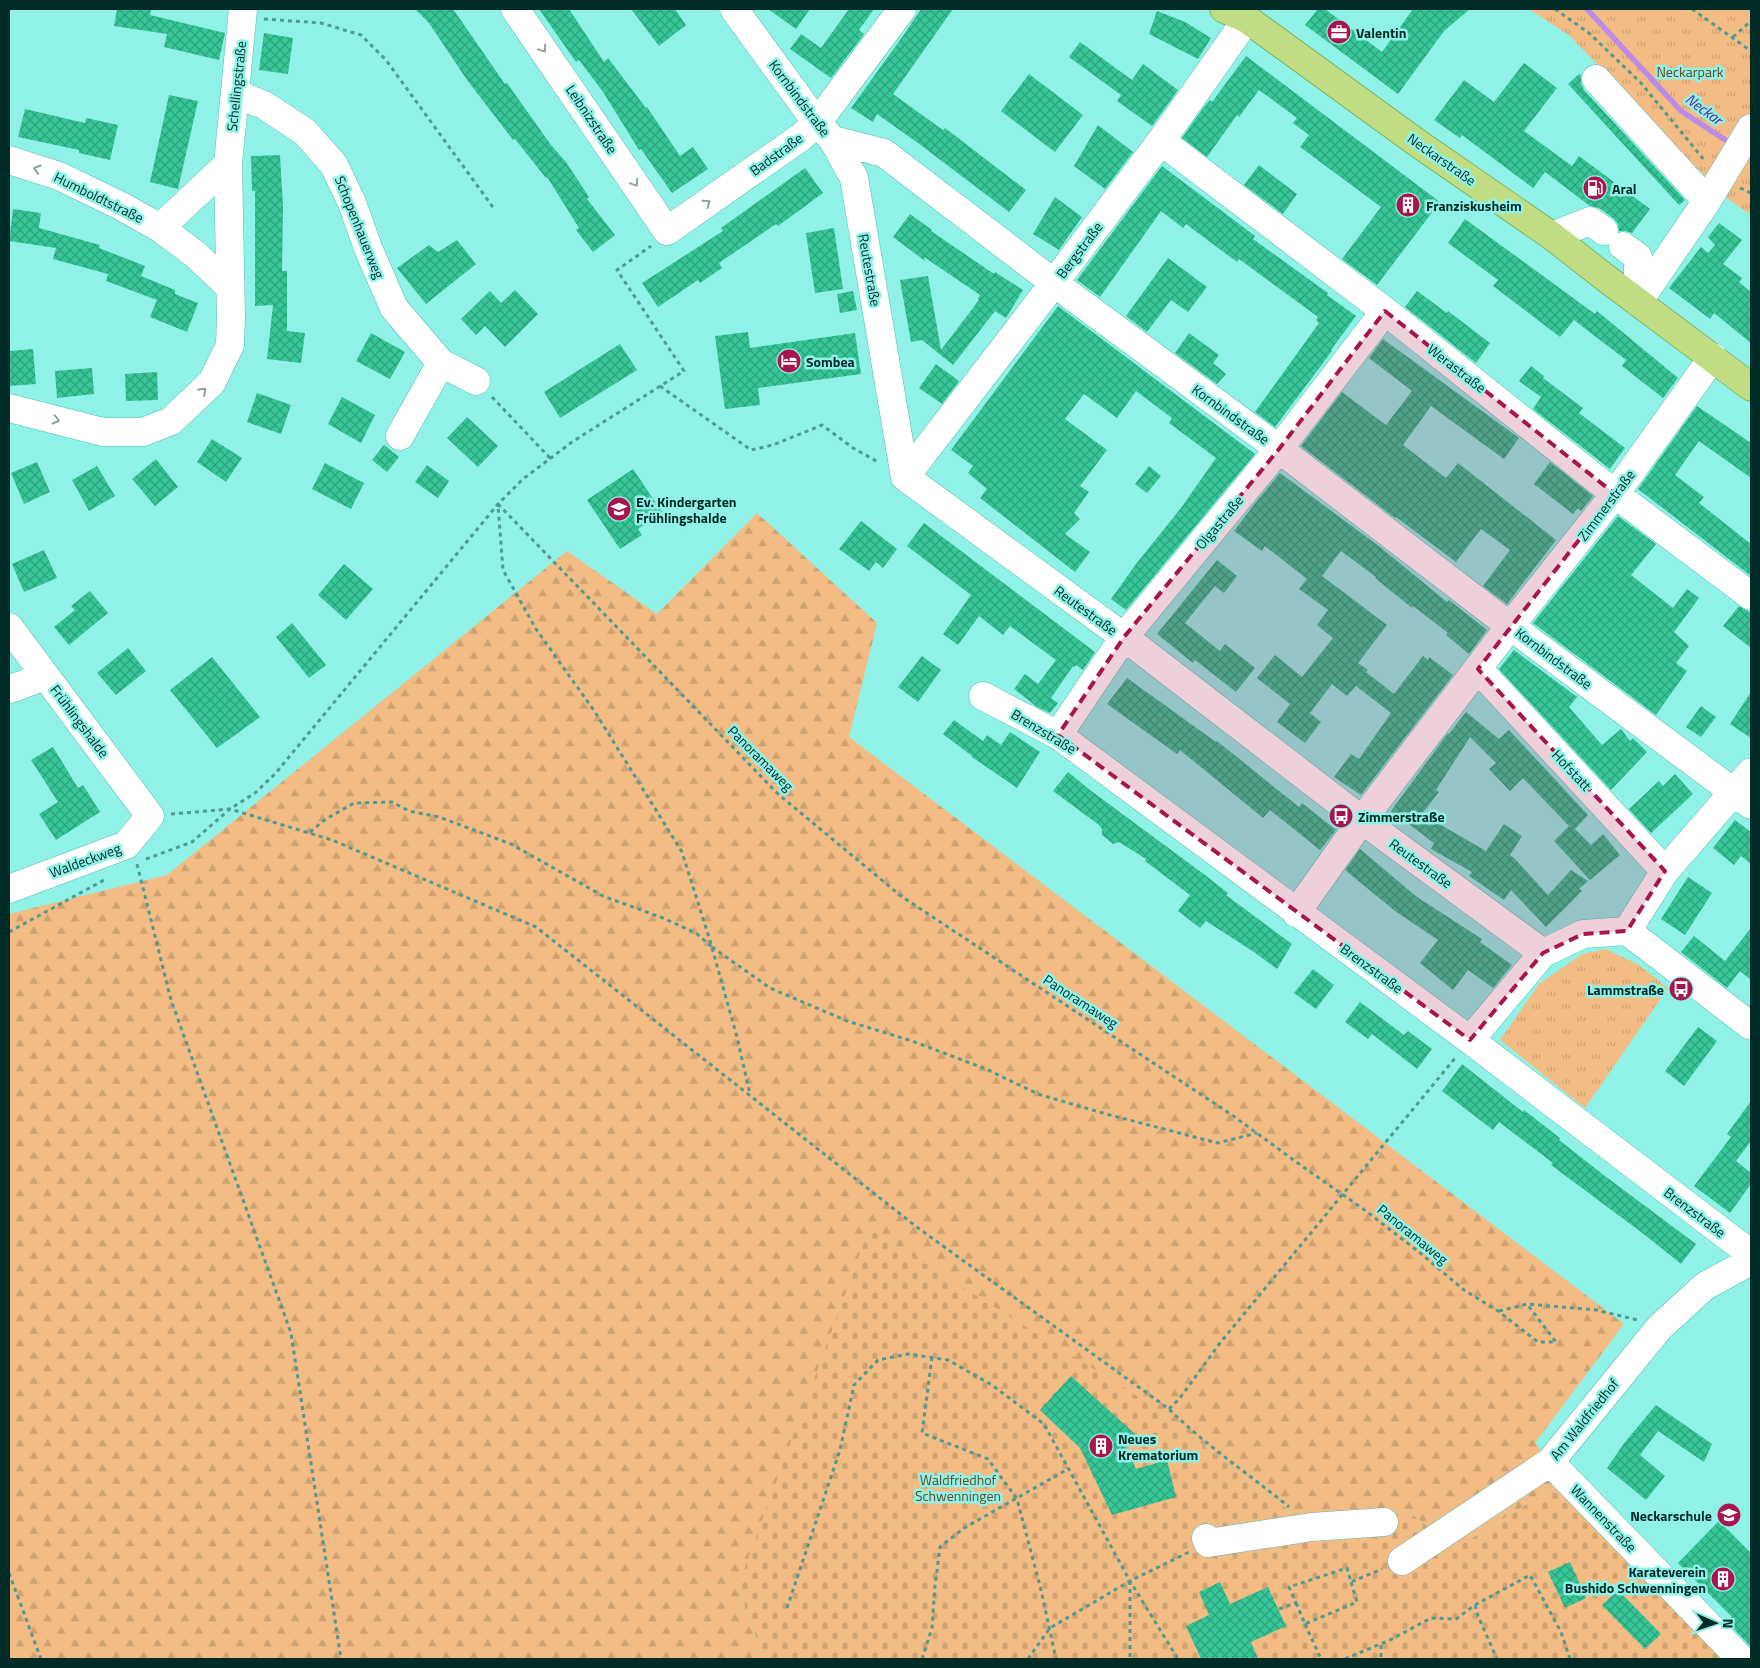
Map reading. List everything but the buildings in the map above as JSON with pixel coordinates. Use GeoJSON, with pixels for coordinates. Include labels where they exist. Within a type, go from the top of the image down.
{"type":"FeatureCollection","features":[{"type":"Feature","properties":{"kind":"main road","name":"Neckarstraße"},"geometry":{"type":"LineString","coordinates":[[1236,14],[1552,236],[1607,280],[1713,357],[1751,388]]}},
{"type":"Feature","properties":{"kind":"street","name":"Leibnizstraße"},"geometry":{"type":"LineString","coordinates":[[516,9],[662,236]]}},
{"type":"Feature","properties":{"kind":"street","name":"Kornbindstraße"},"geometry":{"type":"LineString","coordinates":[[734,9],[825,132],[884,153],[1054,283],[1279,449],[1510,626],[1746,790]]}},
{"type":"Feature","properties":{"kind":"street","name":"Badstraße"},"geometry":{"type":"LineString","coordinates":[[662,236],[801,137],[825,132],[902,9]]}},
{"type":"Feature","properties":{"kind":"street","name":"Schellingstraße"},"geometry":{"type":"LineString","coordinates":[[9,408],[103,432],[143,432],[171,421],[212,382],[230,345],[232,318],[228,164],[243,13]]}},
{"type":"Feature","properties":{"kind":"street","name":"Bergstraße"},"geometry":{"type":"LineString","coordinates":[[905,477],[1161,141],[1236,14]]}},
{"type":"Feature","properties":{"kind":"street"},"geometry":{"type":"LineString","coordinates":[[1596,79],[1707,200]]}},
{"type":"Feature","properties":{"kind":"street","name":"Schopenhauerweg"},"geometry":{"type":"LineString","coordinates":[[236,94],[264,105],[305,132],[334,166],[352,202],[368,248],[394,308],[441,363],[476,381]]}},
{"type":"Feature","properties":{"kind":"street","name":"Reutestraße"},"geometry":{"type":"LineString","coordinates":[[825,132],[854,178],[905,477],[1124,637],[1362,820],[1543,953]]}},
{"type":"Feature","properties":{"kind":"street"},"geometry":{"type":"LineString","coordinates":[[1638,302],[1707,200],[1717,166],[1747,136]]}},
{"type":"Feature","properties":{"kind":"street","name":"Werastraße"},"geometry":{"type":"LineString","coordinates":[[1161,141],[1385,311],[1615,494],[1751,596]]}},
{"type":"Feature","properties":{"kind":"street","name":"Humboldtstraße"},"geometry":{"type":"LineString","coordinates":[[9,160],[59,176],[121,206],[160,228]]}},
{"type":"Feature","properties":{"kind":"street"},"geometry":{"type":"LineString","coordinates":[[228,164],[160,228],[196,255],[230,287]]}},
{"type":"Feature","properties":{"kind":"street"},"geometry":{"type":"LineString","coordinates":[[1552,236],[1590,221],[1638,257],[1638,302]]}},
{"type":"Feature","properties":{"kind":"street","name":"Olgastraße"},"geometry":{"type":"LineString","coordinates":[[1058,735],[1124,637],[1279,449],[1385,311]]}},
{"type":"Feature","properties":{"kind":"street","name":"Zimmerstraße"},"geometry":{"type":"LineString","coordinates":[[1296,913],[1362,820],[1510,626],[1615,494],[1713,357]]}},
{"type":"Feature","properties":{"kind":"street"},"geometry":{"type":"LineString","coordinates":[[400,436],[441,363]]}},
{"type":"Feature","properties":{"kind":"street","name":"Frühlingshalde"},"geometry":{"type":"LineString","coordinates":[[9,627],[150,816]]}},
{"type":"Feature","properties":{"kind":"street","name":"Hofstatt"},"geometry":{"type":"LineString","coordinates":[[1478,670],[1665,871]]}},
{"type":"Feature","properties":{"kind":"street"},"geometry":{"type":"LineString","coordinates":[[9,689],[45,676]]}},
{"type":"Feature","properties":{"kind":"street","name":"Brenzstraße"},"geometry":{"type":"LineString","coordinates":[[983,696],[1058,735],[1470,1040],[1751,1254]]}},
{"type":"Feature","properties":{"kind":"street"},"geometry":{"type":"LineString","coordinates":[[1627,931],[1665,871],[1746,790]]}},
{"type":"Feature","properties":{"kind":"street","name":"Waldeckweg"},"geometry":{"type":"LineString","coordinates":[[9,889],[126,846],[150,816]]}},
{"type":"Feature","properties":{"kind":"street"},"geometry":{"type":"LineString","coordinates":[[1470,1040],[1543,953],[1583,934],[1627,931],[1751,1026]]}},
{"type":"Feature","properties":{"kind":"street","name":"Am Waldfriedhof"},"geometry":{"type":"LineString","coordinates":[[1402,1561],[1550,1462],[1660,1327],[1706,1286],[1751,1261]]}},
{"type":"Feature","properties":{"kind":"street","name":"Wannenstraße"},"geometry":{"type":"LineString","coordinates":[[1550,1462],[1741,1659]]}},
{"type":"Feature","properties":{"kind":"street"},"geometry":{"type":"LineString","coordinates":[[1207,1540],[1312,1527],[1384,1522]]}},
{"type":"Feature","properties":{"kind":"path"},"geometry":{"type":"LineString","coordinates":[[1555,9],[1589,32],[1641,83],[1717,166]]}},
{"type":"Feature","properties":{"kind":"path"},"geometry":{"type":"LineString","coordinates":[[1692,9],[1751,51]]}},
{"type":"Feature","properties":{"kind":"path"},"geometry":{"type":"LineString","coordinates":[[243,13],[321,23],[361,34],[386,60],[495,210]]}},
{"type":"Feature","properties":{"kind":"path"},"geometry":{"type":"LineString","coordinates":[[1733,38],[1751,21]]}},
{"type":"Feature","properties":{"kind":"path"},"geometry":{"type":"LineString","coordinates":[[230,809],[254,793],[275,774],[498,504],[523,478],[572,442],[684,371],[617,270],[662,236]]}},
{"type":"Feature","properties":{"kind":"path"},"geometry":{"type":"LineString","coordinates":[[476,381],[550,458]]}},
{"type":"Feature","properties":{"kind":"path"},"geometry":{"type":"LineString","coordinates":[[660,386],[751,450],[773,444],[822,425],[853,448]]}},
{"type":"Feature","properties":{"kind":"path"},"geometry":{"type":"LineString","coordinates":[[498,504],[503,570],[536,628],[595,712],[682,852],[712,947],[737,1037],[750,1096]]}},
{"type":"Feature","properties":{"kind":"path","name":"Panoramaweg"},"geometry":{"type":"LineString","coordinates":[[498,504],[778,794],[902,896],[1232,1115],[1419,1252],[1464,1290],[1498,1311],[1538,1342],[1556,1342],[1527,1304]]}},
{"type":"Feature","properties":{"kind":"path"},"geometry":{"type":"LineString","coordinates":[[310,832],[326,819],[354,804],[392,802],[409,811],[439,817],[511,844],[603,896],[663,918],[696,933],[712,947],[770,988],[847,1021],[912,1041],[986,1069],[1038,1094],[1106,1114],[1218,1143],[1257,1133]]}},
{"type":"Feature","properties":{"kind":"path"},"geometry":{"type":"LineString","coordinates":[[150,816],[230,809],[310,832],[536,927],[918,1228],[1169,1409],[1186,1426],[1256,1480],[1312,1527]]}},
{"type":"Feature","properties":{"kind":"path"},"geometry":{"type":"LineString","coordinates":[[137,863],[171,1000],[291,1333],[341,1659]]}},
{"type":"Feature","properties":{"kind":"path"},"geometry":{"type":"LineString","coordinates":[[1169,1409],[1180,1398],[1220,1343],[1470,1040]]}},
{"type":"Feature","properties":{"kind":"path"},"geometry":{"type":"LineString","coordinates":[[1498,1311],[1527,1304],[1596,1310],[1660,1327]]}},
{"type":"Feature","properties":{"kind":"path"},"geometry":{"type":"LineString","coordinates":[[787,1608],[840,1450],[854,1385],[878,1360],[908,1354],[948,1360],[992,1386],[1044,1424],[1130,1580],[1178,1659]]}},
{"type":"Feature","properties":{"kind":"path"},"geometry":{"type":"LineString","coordinates":[[932,1358],[922,1433],[988,1459],[1017,1499],[1041,1590],[1056,1659]]}},
{"type":"Feature","properties":{"kind":"path"},"geometry":{"type":"LineString","coordinates":[[922,1659],[932,1628],[940,1547],[964,1528],[1068,1469]]}},
{"type":"Feature","properties":{"kind":"path"},"geometry":{"type":"LineString","coordinates":[[1028,1659],[1050,1628],[1130,1580],[1207,1540]]}},
{"type":"Feature","properties":{"kind":"path"},"geometry":{"type":"LineString","coordinates":[[1350,1582],[1402,1561]]}},
{"type":"Feature","properties":{"kind":"path"},"geometry":{"type":"LineString","coordinates":[[1305,1624],[1357,1602],[1347,1568],[1289,1587],[1305,1624],[1321,1659]]}},
{"type":"Feature","properties":{"kind":"path"},"geometry":{"type":"LineString","coordinates":[[9,1573],[41,1659]]}},
{"type":"Feature","properties":{"kind":"path"},"geometry":{"type":"LineString","coordinates":[[1345,1659],[1381,1645],[1431,1618],[1456,1619],[1475,1605],[1530,1575],[1561,1632],[1570,1659]]}},
{"type":"Feature","properties":{"kind":"path"},"geometry":{"type":"LineString","coordinates":[[1130,1580],[1130,1659]]}},
{"type":"Feature","properties":{"kind":"path"},"geometry":{"type":"LineString","coordinates":[[1279,1609],[1296,1603]]}},
{"type":"Feature","properties":{"kind":"path"},"geometry":{"type":"LineString","coordinates":[[1475,1605],[1497,1659]]}},
{"type":"Feature","properties":{"kind":"path"},"geometry":{"type":"LineString","coordinates":[[1381,1645],[1381,1659]]}},
{"type":"Feature","properties":{"kind":"highlighted area"},"geometry":{"type":"Polygon","coordinates":[[[1385,311],[1615,494],[1478,669],[1665,871],[1627,931],[1583,934],[1543,953],[1470,1040],[1058,735],[1124,637],[1279,449],[1385,311]]]}},
{"type":"Feature","properties":{"kind":"green space","name":"Neckarpark"},"geometry":{"type":"Polygon","coordinates":[[[1529,9],[1751,9],[1751,215],[1725,197],[1570,36],[1529,9]]]}},
{"type":"Feature","properties":{"kind":"green space"},"geometry":{"type":"Polygon","coordinates":[[[757,513],[877,623],[849,737],[1624,1324],[1535,1443],[1566,1480],[1456,1548],[1410,1513],[1295,1515],[1145,1401],[738,1586],[764,1659],[9,1659],[9,914],[167,875],[567,551],[657,614],[757,513]]]}},
{"type":"Feature","properties":{"kind":"green space"},"geometry":{"type":"Polygon","coordinates":[[[1606,949],[1639,965],[1668,988],[1585,1108],[1500,1040],[1539,984],[1582,954],[1606,949]]]}},
{"type":"Feature","properties":{"kind":"green space","name":"Waldfriedhof Schwenningen"},"geometry":{"type":"Polygon","coordinates":[[[869,1229],[1145,1401],[1295,1515],[1410,1513],[1456,1548],[1566,1480],[1728,1659],[764,1659],[738,1586],[869,1229]]]}},
{"type":"Feature","properties":{"kind":"waterway","name":"Neckar"},"geometry":{"type":"LineString","coordinates":[[1587,9],[1681,111],[1733,145]]}},
{"type":"Feature","properties":{"kind":"place","name":"Valentin"},"geometry":{"type":"Point","coordinates":[1339,32]}},
{"type":"Feature","properties":{"kind":"place","name":"Aral"},"geometry":{"type":"Point","coordinates":[1595,188]}},
{"type":"Feature","properties":{"kind":"place","name":"Franziskusheim"},"geometry":{"type":"Point","coordinates":[1408,205]}},
{"type":"Feature","properties":{"kind":"place","name":"Sombea"},"geometry":{"type":"Point","coordinates":[789,361]}},
{"type":"Feature","properties":{"kind":"place","name":"Ev. Kindergarten Frühlingshalde"},"geometry":{"type":"Point","coordinates":[619,509]}},
{"type":"Feature","properties":{"kind":"place","name":"Zimmerstraße"},"geometry":{"type":"Point","coordinates":[1341,816]}},
{"type":"Feature","properties":{"kind":"place","name":"Lammstraße"},"geometry":{"type":"Point","coordinates":[1681,989]}},
{"type":"Feature","properties":{"kind":"place","name":"Neues Krematorium"},"geometry":{"type":"Point","coordinates":[1101,1446]}},
{"type":"Feature","properties":{"kind":"place","name":"Neckarschule"},"geometry":{"type":"Point","coordinates":[1729,1515]}},
{"type":"Feature","properties":{"kind":"place","name":"Karateverein Bushido Schwenningen"},"geometry":{"type":"Point","coordinates":[1723,1579]}}]}
